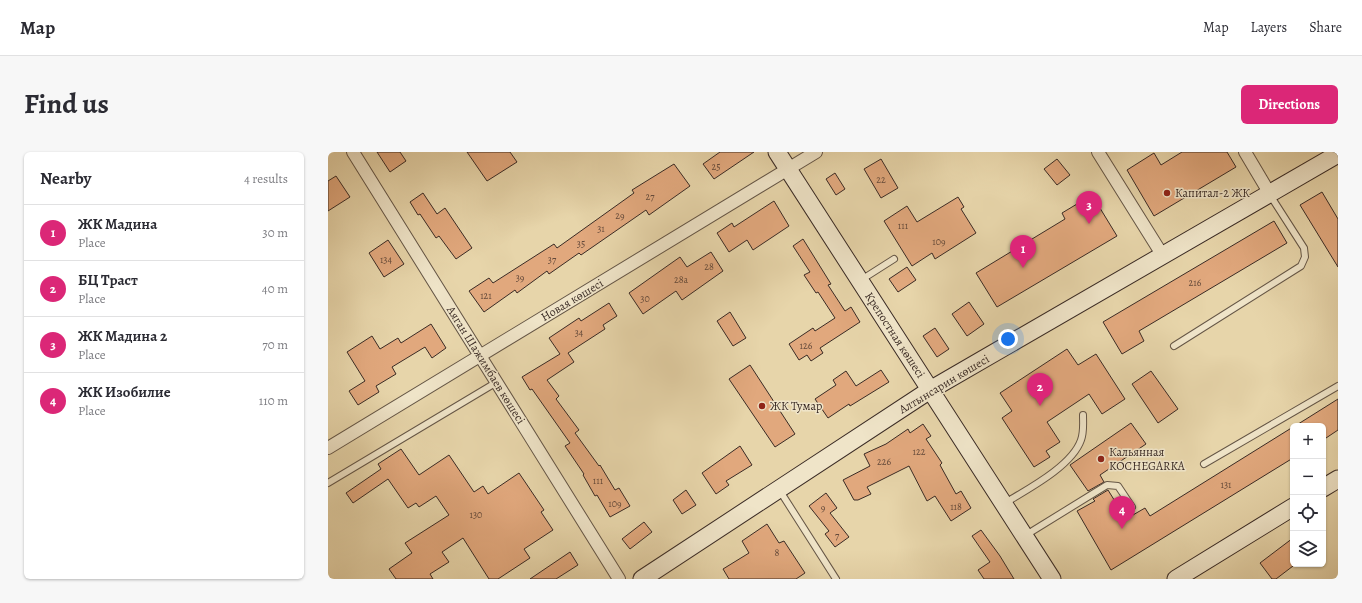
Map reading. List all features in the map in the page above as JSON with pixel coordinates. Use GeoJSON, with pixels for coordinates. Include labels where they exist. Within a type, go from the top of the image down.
{"type":"FeatureCollection","features":[{"type":"Feature","properties":{"kind":"street","name":"Аяган Шажимбаев көшесі"},"geometry":{"type":"LineString","coordinates":[[352,152],[619,579]]}},
{"type":"Feature","properties":{"kind":"street","name":"Крепостная көшесі"},"geometry":{"type":"LineString","coordinates":[[776,152],[1052,579]]}},
{"type":"Feature","properties":{"kind":"street","name":"Новая көшесі"},"geometry":{"type":"LineString","coordinates":[[328,448],[816,152]]}},
{"type":"Feature","properties":{"kind":"street"},"geometry":{"type":"LineString","coordinates":[[1098,152],[1163,256]]}},
{"type":"Feature","properties":{"kind":"street"},"geometry":{"type":"LineString","coordinates":[[1245,152],[1270,194]]}},
{"type":"Feature","properties":{"kind":"street","name":"Алтынсарин көшесі"},"geometry":{"type":"LineString","coordinates":[[642,579],[930,390],[1338,154]]}},
{"type":"Feature","properties":{"kind":"street"},"geometry":{"type":"LineString","coordinates":[[1326,486],[1338,479]]}},
{"type":"Feature","properties":{"kind":"street"},"geometry":{"type":"LineString","coordinates":[[1176,579],[1290,509]]}},
{"type":"Feature","properties":{"kind":"lane"},"geometry":{"type":"LineString","coordinates":[[1174,346],[1301,266],[1305,257],[1304,248],[1270,194]]}},
{"type":"Feature","properties":{"kind":"lane"},"geometry":{"type":"LineString","coordinates":[[860,281],[894,259]]}},
{"type":"Feature","properties":{"kind":"lane"},"geometry":{"type":"LineString","coordinates":[[328,483],[497,382]]}},
{"type":"Feature","properties":{"kind":"lane"},"geometry":{"type":"LineString","coordinates":[[1204,464],[1338,386]]}},
{"type":"Feature","properties":{"kind":"lane"},"geometry":{"type":"LineString","coordinates":[[1004,504],[1049,474],[1073,453],[1082,439],[1083,416]]}},
{"type":"Feature","properties":{"kind":"lane"},"geometry":{"type":"LineString","coordinates":[[1024,536],[1107,485],[1118,486],[1132,507]]}},
{"type":"Feature","properties":{"kind":"lane"},"geometry":{"type":"LineString","coordinates":[[779,490],[836,579]]}},
{"type":"Feature","properties":{"kind":"building"},"geometry":{"type":"Polygon","coordinates":[[[377,152],[400,152],[406,161],[390,172],[377,152]]]}},
{"type":"Feature","properties":{"kind":"building"},"geometry":{"type":"Polygon","coordinates":[[[467,152],[510,152],[517,162],[487,181],[467,152]]]}},
{"type":"Feature","properties":{"kind":"building"},"geometry":{"type":"Polygon","coordinates":[[[720,152],[754,152],[714,179],[703,164],[720,152]]]}},
{"type":"Feature","properties":{"kind":"building","name":"Капитал-2 ЖК"},"geometry":{"type":"Polygon","coordinates":[[[1182,152],[1227,152],[1236,167],[1154,216],[1127,170],[1154,153],[1161,165],[1182,152]]]}},
{"type":"Feature","properties":{"kind":"building"},"geometry":{"type":"Polygon","coordinates":[[[881,159],[898,188],[881,198],[864,169],[881,159]]]}},
{"type":"Feature","properties":{"kind":"building"},"geometry":{"type":"Polygon","coordinates":[[[1057,159],[1070,175],[1057,185],[1044,169],[1057,159]]]}},
{"type":"Feature","properties":{"kind":"building"},"geometry":{"type":"Polygon","coordinates":[[[674,164],[690,186],[649,215],[646,210],[581,255],[579,253],[549,274],[547,271],[517,293],[515,290],[484,312],[469,291],[489,278],[493,283],[554,244],[557,248],[634,193],[632,190],[674,164]]]}},
{"type":"Feature","properties":{"kind":"building"},"geometry":{"type":"Polygon","coordinates":[[[835,173],[845,189],[836,195],[826,179],[835,173]]]}},
{"type":"Feature","properties":{"kind":"building"},"geometry":{"type":"Polygon","coordinates":[[[336,176],[350,197],[328,211],[328,181],[336,176]]]}},
{"type":"Feature","properties":{"kind":"building"},"geometry":{"type":"Polygon","coordinates":[[[1322,192],[1338,219],[1338,267],[1300,205],[1322,192]]]}},
{"type":"Feature","properties":{"kind":"building"},"geometry":{"type":"Polygon","coordinates":[[[423,193],[437,214],[445,208],[472,248],[456,259],[439,236],[436,238],[410,202],[423,193]]]}},
{"type":"Feature","properties":{"kind":"building"},"geometry":{"type":"Polygon","coordinates":[[[1092,195],[1117,236],[997,307],[976,273],[1065,219],[1062,213],[1092,195]]]}},
{"type":"Feature","properties":{"kind":"building"},"geometry":{"type":"Polygon","coordinates":[[[958,197],[964,207],[961,209],[976,233],[935,259],[932,253],[912,266],[884,221],[907,206],[917,222],[958,197]]]}},
{"type":"Feature","properties":{"kind":"building"},"geometry":{"type":"Polygon","coordinates":[[[774,201],[789,226],[753,250],[747,240],[729,252],[717,233],[732,223],[734,227],[774,201]]]}},
{"type":"Feature","properties":{"kind":"building"},"geometry":{"type":"Polygon","coordinates":[[[1274,221],[1287,243],[1139,331],[1144,341],[1122,354],[1103,322],[1274,221]]]}},
{"type":"Feature","properties":{"kind":"building"},"geometry":{"type":"Polygon","coordinates":[[[803,239],[831,284],[828,285],[845,311],[851,307],[860,322],[820,348],[823,353],[811,361],[807,355],[799,360],[789,344],[813,328],[815,331],[835,318],[818,292],[816,293],[804,275],[810,272],[793,246],[803,239]]]}},
{"type":"Feature","properties":{"kind":"building"},"geometry":{"type":"Polygon","coordinates":[[[388,240],[404,264],[384,277],[369,253],[388,240]]]}},
{"type":"Feature","properties":{"kind":"building"},"geometry":{"type":"Polygon","coordinates":[[[711,252],[723,271],[682,300],[676,291],[643,314],[629,293],[680,257],[687,267],[711,252]]]}},
{"type":"Feature","properties":{"kind":"building"},"geometry":{"type":"Polygon","coordinates":[[[907,267],[916,280],[898,292],[889,279],[907,267]]]}},
{"type":"Feature","properties":{"kind":"building"},"geometry":{"type":"Polygon","coordinates":[[[969,302],[984,324],[967,336],[952,314],[969,302]]]}},
{"type":"Feature","properties":{"kind":"building"},"geometry":{"type":"Polygon","coordinates":[[[609,303],[617,316],[603,325],[605,329],[568,353],[574,362],[547,380],[559,396],[556,399],[579,430],[575,433],[599,466],[600,465],[615,490],[619,488],[630,506],[610,517],[597,495],[595,496],[583,475],[584,474],[565,446],[570,443],[522,377],[560,354],[549,338],[579,318],[581,321],[609,303]]]}},
{"type":"Feature","properties":{"kind":"building"},"geometry":{"type":"Polygon","coordinates":[[[730,312],[746,338],[733,346],[717,321],[730,312]]]}},
{"type":"Feature","properties":{"kind":"building"},"geometry":{"type":"Polygon","coordinates":[[[431,324],[446,348],[432,358],[425,347],[392,367],[396,374],[376,386],[379,392],[358,405],[349,391],[365,381],[347,352],[372,336],[380,349],[398,338],[401,343],[431,324]]]}},
{"type":"Feature","properties":{"kind":"building"},"geometry":{"type":"Polygon","coordinates":[[[935,328],[949,349],[937,357],[923,336],[935,328]]]}},
{"type":"Feature","properties":{"kind":"building"},"geometry":{"type":"Polygon","coordinates":[[[1067,349],[1078,365],[1096,354],[1125,399],[1102,414],[1089,394],[1047,422],[1060,442],[1046,451],[1050,457],[1034,467],[1002,418],[1012,411],[1000,393],[1067,349]]]}},
{"type":"Feature","properties":{"kind":"building","name":"ЖК Тумар"},"geometry":{"type":"Polygon","coordinates":[[[750,365],[795,434],[775,447],[729,379],[750,365]]]}},
{"type":"Feature","properties":{"kind":"building"},"geometry":{"type":"Polygon","coordinates":[[[881,370],[889,382],[850,406],[849,404],[828,418],[815,399],[836,385],[833,380],[846,371],[856,386],[881,370]]]}},
{"type":"Feature","properties":{"kind":"building"},"geometry":{"type":"Polygon","coordinates":[[[1151,371],[1178,409],[1158,423],[1132,384],[1151,371]]]}},
{"type":"Feature","properties":{"kind":"building"},"geometry":{"type":"Polygon","coordinates":[[[1338,399],[1338,430],[1326,438],[1326,423],[1300,423],[1338,399]]]}},
{"type":"Feature","properties":{"kind":"building"},"geometry":{"type":"Polygon","coordinates":[[[1131,423],[1146,444],[1100,475],[1104,482],[1088,491],[1070,465],[1131,423]]]}},
{"type":"Feature","properties":{"kind":"building"},"geometry":{"type":"Polygon","coordinates":[[[923,424],[931,436],[926,439],[942,463],[940,465],[956,494],[961,491],[971,508],[951,521],[935,496],[927,501],[909,466],[867,487],[871,494],[858,500],[854,500],[843,480],[870,466],[864,454],[886,444],[908,429],[910,433],[923,424]]]}},
{"type":"Feature","properties":{"kind":"building"},"geometry":{"type":"Polygon","coordinates":[[[1290,429],[1290,460],[1111,570],[1077,511],[1095,501],[1093,499],[1108,490],[1126,519],[1145,508],[1150,516],[1290,429]]]}},
{"type":"Feature","properties":{"kind":"building"},"geometry":{"type":"Polygon","coordinates":[[[740,446],[752,465],[726,481],[729,485],[716,494],[702,473],[740,446]]]}},
{"type":"Feature","properties":{"kind":"building"},"geometry":{"type":"Polygon","coordinates":[[[401,449],[419,475],[449,455],[474,492],[483,486],[488,494],[519,473],[544,510],[541,512],[553,530],[524,549],[530,558],[498,579],[489,579],[463,538],[442,552],[449,562],[430,574],[433,579],[396,579],[389,569],[412,553],[405,543],[449,515],[436,496],[419,507],[416,503],[408,508],[388,479],[353,503],[346,493],[381,469],[378,464],[401,449]]]}},
{"type":"Feature","properties":{"kind":"building"},"geometry":{"type":"Polygon","coordinates":[[[686,490],[696,505],[682,514],[673,500],[686,490]]]}},
{"type":"Feature","properties":{"kind":"building"},"geometry":{"type":"Polygon","coordinates":[[[826,493],[837,508],[830,513],[849,537],[835,547],[825,534],[829,531],[809,506],[826,493]]]}},
{"type":"Feature","properties":{"kind":"building"},"geometry":{"type":"Polygon","coordinates":[[[644,522],[652,532],[630,549],[622,539],[644,522]]]}},
{"type":"Feature","properties":{"kind":"building"},"geometry":{"type":"Polygon","coordinates":[[[767,524],[779,543],[784,541],[805,573],[796,579],[729,579],[723,569],[749,553],[742,541],[767,524]]]}},
{"type":"Feature","properties":{"kind":"building"},"geometry":{"type":"Polygon","coordinates":[[[981,530],[1000,556],[1014,579],[984,579],[978,570],[990,562],[972,536],[981,530]]]}},
{"type":"Feature","properties":{"kind":"building"},"geometry":{"type":"Polygon","coordinates":[[[1290,540],[1290,567],[1292,567],[1276,579],[1272,579],[1260,563],[1290,540]]]}},
{"type":"Feature","properties":{"kind":"building"},"geometry":{"type":"Polygon","coordinates":[[[570,552],[578,565],[556,579],[530,579],[570,552]]]}},
{"type":"Feature","properties":{"kind":"place","name":"Капитал-2 ЖК"},"geometry":{"type":"Point","coordinates":[1167,193]}},
{"type":"Feature","properties":{"kind":"place","name":"ЖК Мадина 2"},"geometry":{"type":"Point","coordinates":[1089,224]}},
{"type":"Feature","properties":{"kind":"place","name":"ЖК Мадина"},"geometry":{"type":"Point","coordinates":[1023,268]}},
{"type":"Feature","properties":{"kind":"place","name":"ЖК Тумар"},"geometry":{"type":"Point","coordinates":[762,406]}},
{"type":"Feature","properties":{"kind":"place","name":"БЦ Траст"},"geometry":{"type":"Point","coordinates":[1040,406]}},
{"type":"Feature","properties":{"kind":"place","name":"Кальянная KOCHEGARKA"},"geometry":{"type":"Point","coordinates":[1101,459]}},
{"type":"Feature","properties":{"kind":"place","name":"ЖК Изобилие"},"geometry":{"type":"Point","coordinates":[1122,529]}}]}
